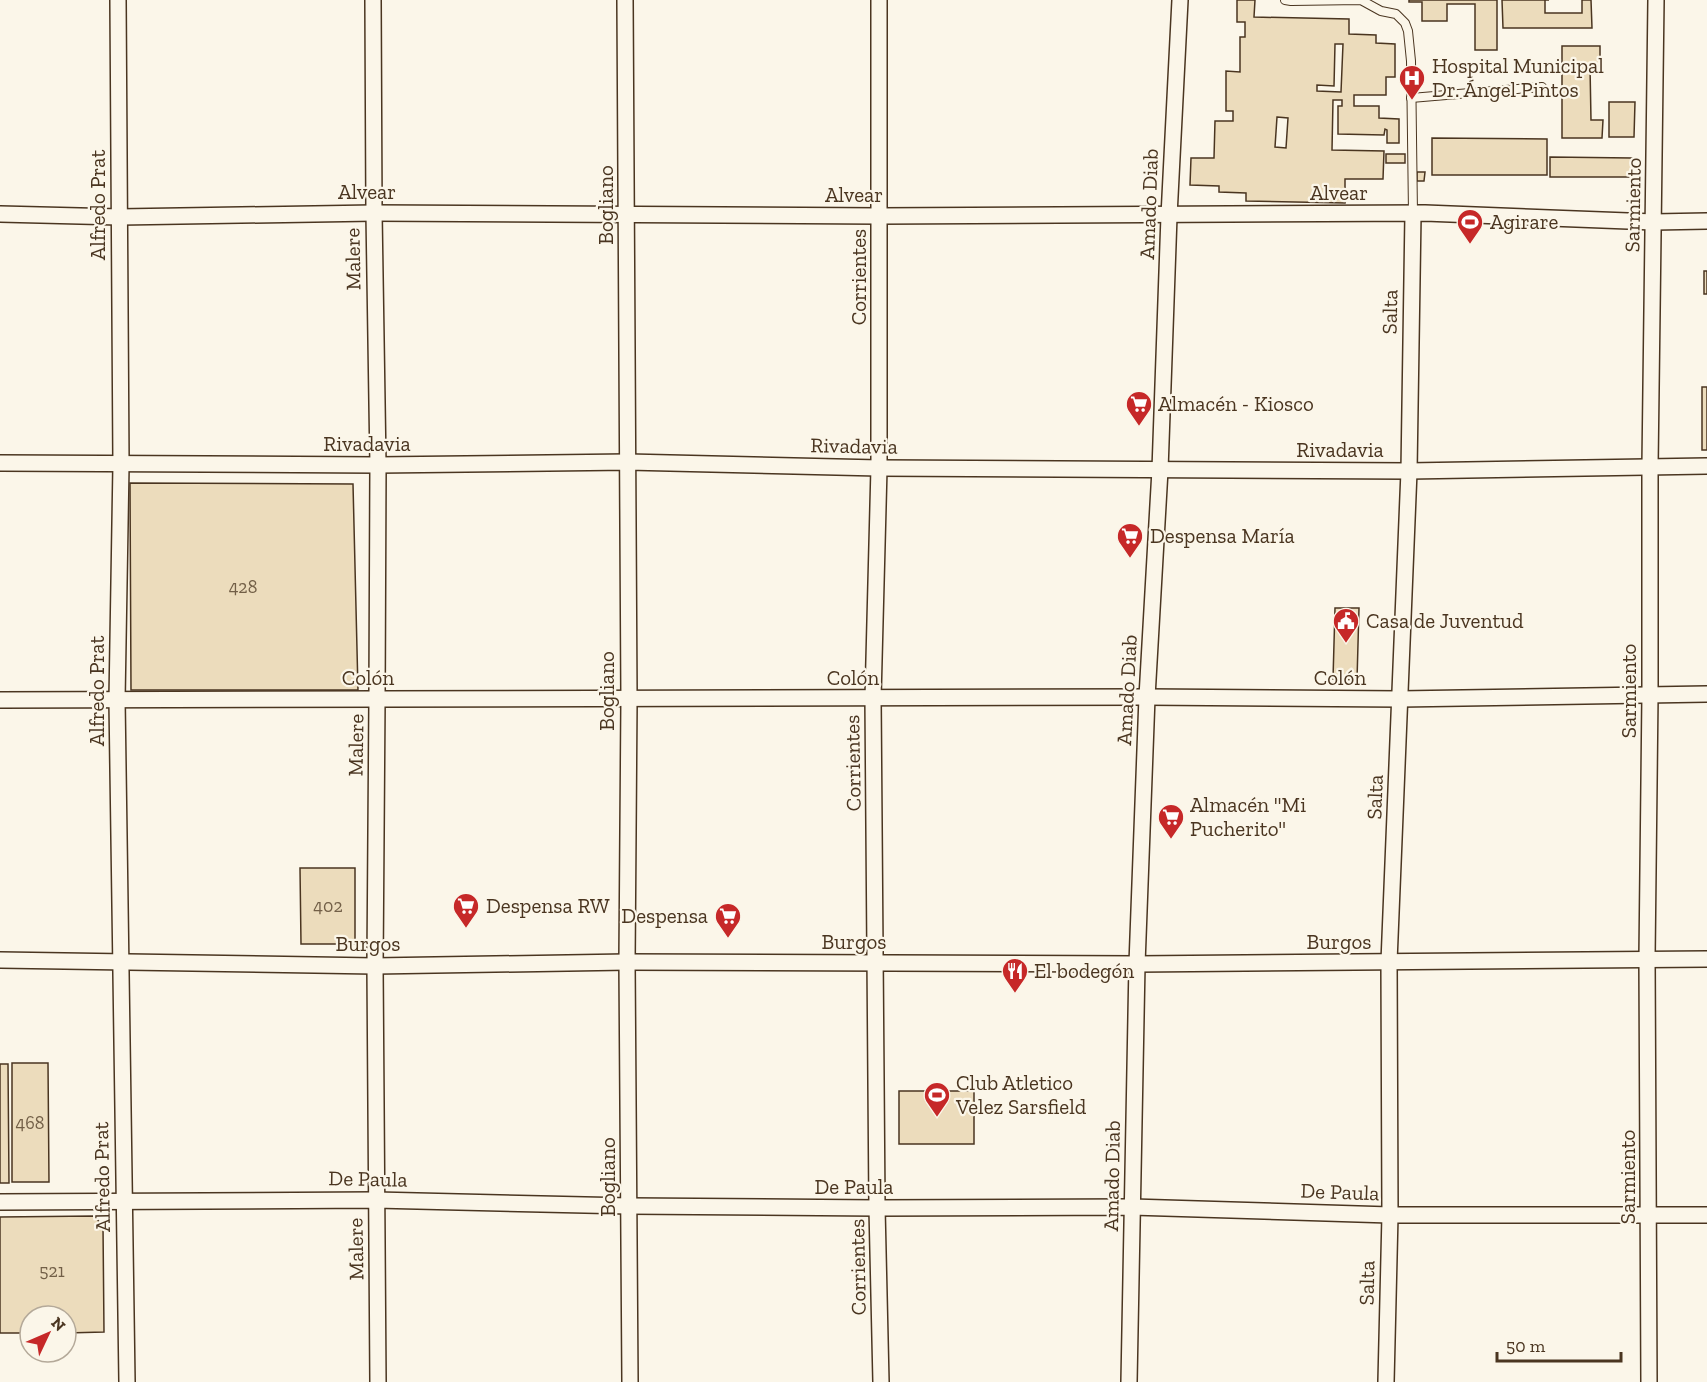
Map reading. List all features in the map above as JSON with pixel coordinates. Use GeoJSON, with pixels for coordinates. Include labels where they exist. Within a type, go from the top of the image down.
{"type":"FeatureCollection","features":[{"type":"Feature","properties":{"kind":"street","name":"Alfredo Prat"},"geometry":{"type":"LineString","coordinates":[[118,0],[121,465],[117,700],[126,1382]]}},
{"type":"Feature","properties":{"kind":"street","name":"Malere"},"geometry":{"type":"LineString","coordinates":[[373,0],[378,465],[375,966],[378,1382]]}},
{"type":"Feature","properties":{"kind":"street","name":"Bogliano"},"geometry":{"type":"LineString","coordinates":[[626,0],[630,1382]]}},
{"type":"Feature","properties":{"kind":"street","name":"Corrientes"},"geometry":{"type":"LineString","coordinates":[[879,0],[879,468],[873,698],[880,1382]]}},
{"type":"Feature","properties":{"kind":"street","name":"Amado Diab"},"geometry":{"type":"LineString","coordinates":[[1129,1382],[1137,964],[1147,697],[1160,470],[1169,216],[1180,0]]}},
{"type":"Feature","properties":{"kind":"street","name":"Sarmiento"},"geometry":{"type":"LineString","coordinates":[[1649,1382],[1647,958],[1656,0]]}},
{"type":"Feature","properties":{"kind":"street","name":"Alvear"},"geometry":{"type":"LineString","coordinates":[[0,214],[120,217],[374,213],[880,216],[1413,213],[1654,222],[1707,221]]}},
{"type":"Feature","properties":{"kind":"street","name":"Salta"},"geometry":{"type":"LineString","coordinates":[[1386,1382],[1389,1215],[1389,962],[1409,471],[1413,213]]}},
{"type":"Feature","properties":{"kind":"street","name":"Rivadavia"},"geometry":{"type":"LineString","coordinates":[[0,463],[378,465],[628,462],[879,468],[1409,471],[1707,466]]}},
{"type":"Feature","properties":{"kind":"street","name":"Colón"},"geometry":{"type":"LineString","coordinates":[[0,700],[1147,697],[1400,699],[1707,694]]}},
{"type":"Feature","properties":{"kind":"street","name":"Burgos"},"geometry":{"type":"LineString","coordinates":[[0,960],[375,966],[627,962],[1137,964],[1707,959]]}},
{"type":"Feature","properties":{"kind":"street","name":"De Paula"},"geometry":{"type":"LineString","coordinates":[[0,1202],[376,1200],[629,1206],[1132,1207],[1389,1215],[1707,1215]]}},
{"type":"Feature","properties":{"kind":"lane"},"geometry":{"type":"LineString","coordinates":[[1285,0],[1361,0],[1381,11],[1396,14],[1405,23],[1411,61],[1413,213]]}},
{"type":"Feature","properties":{"kind":"lane"},"geometry":{"type":"LineString","coordinates":[[1412,98],[1542,87]]}},
{"type":"Feature","properties":{"kind":"building"},"geometry":{"type":"Polygon","coordinates":[[[1237,0],[1255,0],[1254,17],[1349,19],[1349,34],[1376,35],[1376,43],[1395,44],[1395,77],[1386,77],[1386,95],[1354,95],[1354,106],[1379,106],[1379,118],[1399,119],[1399,143],[1387,143],[1387,130],[1385,129],[1384,135],[1338,134],[1338,106],[1342,106],[1342,100],[1333,100],[1332,150],[1384,151],[1383,179],[1345,179],[1345,203],[1246,201],[1246,193],[1219,192],[1219,186],[1190,185],[1191,158],[1214,158],[1215,121],[1233,121],[1233,111],[1226,111],[1226,71],[1240,72],[1240,37],[1245,37],[1245,22],[1237,22],[1237,0]],[[1335,44],[1334,86],[1317,85],[1317,91],[1341,92],[1343,44],[1335,44]],[[1277,117],[1275,147],[1286,148],[1288,118],[1277,117]]]}},
{"type":"Feature","properties":{"kind":"building"},"geometry":{"type":"Polygon","coordinates":[[[1409,0],[1497,0],[1497,50],[1475,50],[1475,4],[1447,4],[1447,21],[1422,21],[1422,2],[1409,2],[1409,0]]]}},
{"type":"Feature","properties":{"kind":"building"},"geometry":{"type":"Polygon","coordinates":[[[1502,0],[1545,0],[1545,13],[1582,13],[1582,0],[1591,0],[1592,28],[1503,28],[1502,0]]]}},
{"type":"Feature","properties":{"kind":"building"},"geometry":{"type":"Polygon","coordinates":[[[1562,46],[1600,46],[1600,66],[1590,66],[1591,120],[1603,120],[1602,138],[1562,138],[1562,46]]]}},
{"type":"Feature","properties":{"kind":"building"},"geometry":{"type":"Polygon","coordinates":[[[1609,102],[1635,102],[1634,137],[1609,137],[1609,102]]]}},
{"type":"Feature","properties":{"kind":"building"},"geometry":{"type":"Polygon","coordinates":[[[1432,138],[1547,139],[1547,175],[1432,175],[1432,138]]]}},
{"type":"Feature","properties":{"kind":"building"},"geometry":{"type":"Polygon","coordinates":[[[1386,154],[1405,154],[1405,163],[1386,163],[1386,154]]]}},
{"type":"Feature","properties":{"kind":"building"},"geometry":{"type":"Polygon","coordinates":[[[1550,157],[1632,158],[1632,177],[1550,177],[1550,157]]]}},
{"type":"Feature","properties":{"kind":"building"},"geometry":{"type":"Polygon","coordinates":[[[1417,172],[1425,172],[1424,181],[1417,181],[1417,172]]]}},
{"type":"Feature","properties":{"kind":"building"},"geometry":{"type":"Polygon","coordinates":[[[1704,271],[1707,271],[1707,294],[1704,294],[1704,271]]]}},
{"type":"Feature","properties":{"kind":"building"},"geometry":{"type":"Polygon","coordinates":[[[1702,387],[1707,387],[1707,450],[1702,450],[1702,387]]]}},
{"type":"Feature","properties":{"kind":"building"},"geometry":{"type":"Polygon","coordinates":[[[130,483],[353,484],[358,690],[131,690],[130,483]]]}},
{"type":"Feature","properties":{"kind":"building","name":"Casa de Juventud"},"geometry":{"type":"Polygon","coordinates":[[[1335,608],[1359,608],[1357,680],[1333,679],[1335,608]]]}},
{"type":"Feature","properties":{"kind":"building"},"geometry":{"type":"Polygon","coordinates":[[[300,868],[355,868],[355,944],[301,944],[300,868]]]}},
{"type":"Feature","properties":{"kind":"building"},"geometry":{"type":"Polygon","coordinates":[[[12,1063],[48,1063],[49,1182],[12,1182],[12,1063]]]}},
{"type":"Feature","properties":{"kind":"building"},"geometry":{"type":"Polygon","coordinates":[[[0,1064],[8,1064],[9,1183],[0,1183],[0,1064]]]}},
{"type":"Feature","properties":{"kind":"building","name":"Club Atletico Velez Sarsfield"},"geometry":{"type":"Polygon","coordinates":[[[899,1091],[974,1091],[974,1144],[899,1144],[899,1091]]]}},
{"type":"Feature","properties":{"kind":"building"},"geometry":{"type":"Polygon","coordinates":[[[94,1216],[103,1226],[104,1332],[78,1333],[78,1304],[18,1304],[18,1333],[0,1333],[0,1217],[94,1216]]]}},
{"type":"Feature","properties":{"kind":"place","name":"Hospital Municipal Dr. Ángel Pintos"},"geometry":{"type":"Point","coordinates":[1412,101]}},
{"type":"Feature","properties":{"kind":"place","name":"Agirare"},"geometry":{"type":"Point","coordinates":[1470,245]}},
{"type":"Feature","properties":{"kind":"place","name":"Almacén - Kiosco"},"geometry":{"type":"Point","coordinates":[1139,427]}},
{"type":"Feature","properties":{"kind":"place","name":"Despensa María"},"geometry":{"type":"Point","coordinates":[1130,559]}},
{"type":"Feature","properties":{"kind":"place","name":"Casa de Juventud"},"geometry":{"type":"Point","coordinates":[1346,644]}},
{"type":"Feature","properties":{"kind":"place","name":"Almacén \"Mi Pucherito\""},"geometry":{"type":"Point","coordinates":[1171,840]}},
{"type":"Feature","properties":{"kind":"place","name":"Despensa RW"},"geometry":{"type":"Point","coordinates":[466,929]}},
{"type":"Feature","properties":{"kind":"place","name":"Despensa"},"geometry":{"type":"Point","coordinates":[728,939]}},
{"type":"Feature","properties":{"kind":"place","name":"El bodegón"},"geometry":{"type":"Point","coordinates":[1015,994]}},
{"type":"Feature","properties":{"kind":"place","name":"Club Atletico Velez Sarsfield"},"geometry":{"type":"Point","coordinates":[937,1118]}}]}
